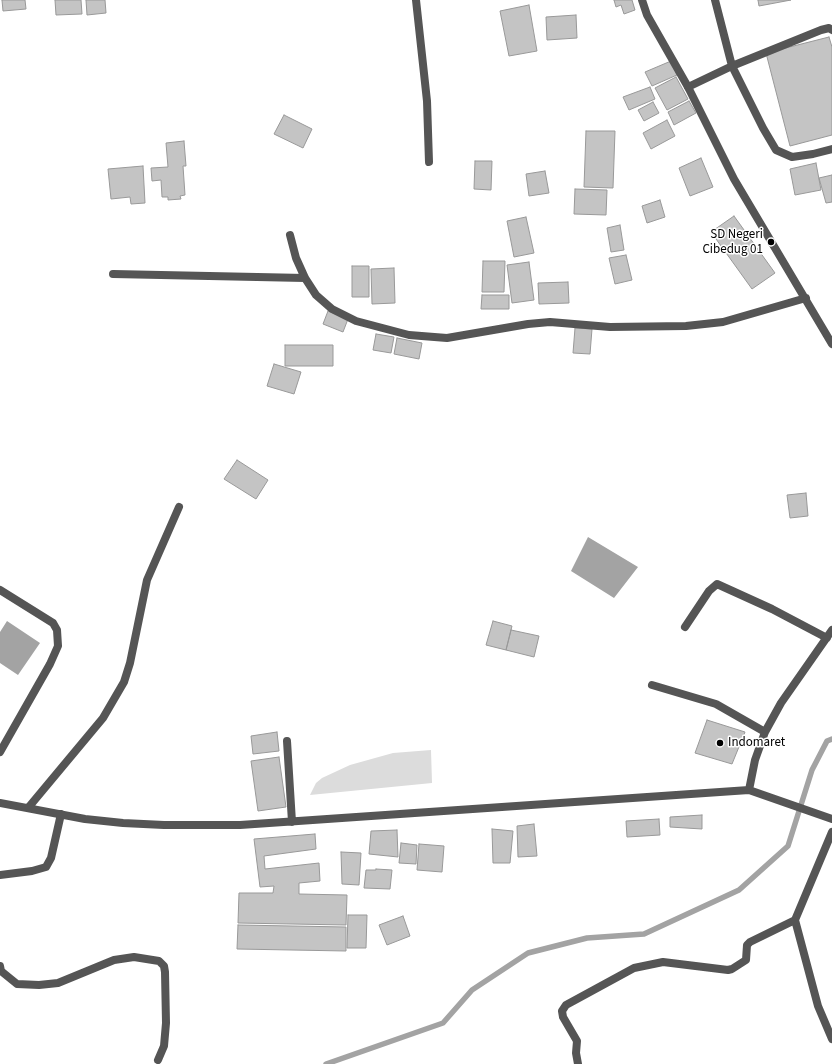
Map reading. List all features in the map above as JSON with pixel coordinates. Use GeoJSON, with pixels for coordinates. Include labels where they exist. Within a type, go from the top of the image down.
{"type":"FeatureCollection","features":[{"type":"Feature","properties":{"kind":"street"},"geometry":{"type":"LineString","coordinates":[[416,0],[427,100],[429,162]]}},
{"type":"Feature","properties":{"kind":"street"},"geometry":{"type":"LineString","coordinates":[[642,0],[647,15],[688,87],[712,138],[738,186],[832,344]]}},
{"type":"Feature","properties":{"kind":"street"},"geometry":{"type":"LineString","coordinates":[[714,0],[732,66],[763,128],[776,150],[792,157],[814,154],[832,149]]}},
{"type":"Feature","properties":{"kind":"street"},"geometry":{"type":"LineString","coordinates":[[688,87],[732,66],[821,30],[829,28],[832,30]]}},
{"type":"Feature","properties":{"kind":"street"},"geometry":{"type":"LineString","coordinates":[[290,235],[296,258],[305,278],[321,300],[332,309],[356,321],[409,335],[447,338],[528,324],[550,322],[610,327],[686,326],[723,322],[806,298]]}},
{"type":"Feature","properties":{"kind":"street"},"geometry":{"type":"LineString","coordinates":[[113,274],[305,278]]}},
{"type":"Feature","properties":{"kind":"street"},"geometry":{"type":"LineString","coordinates":[[28,808],[103,718],[124,682],[130,663],[147,580],[179,507]]}},
{"type":"Feature","properties":{"kind":"street"},"geometry":{"type":"LineString","coordinates":[[684,627],[709,591],[717,584],[772,609],[827,638]]}},
{"type":"Feature","properties":{"kind":"street"},"geometry":{"type":"LineString","coordinates":[[0,590],[53,623],[57,630],[58,646],[50,664],[0,752]]}},
{"type":"Feature","properties":{"kind":"street"},"geometry":{"type":"LineString","coordinates":[[750,790],[755,760],[765,732],[781,703],[832,630]]}},
{"type":"Feature","properties":{"kind":"street"},"geometry":{"type":"LineString","coordinates":[[652,685],[716,704],[765,732]]}},
{"type":"Feature","properties":{"kind":"street"},"geometry":{"type":"LineString","coordinates":[[287,741],[292,822]]}},
{"type":"Feature","properties":{"kind":"street"},"geometry":{"type":"LineString","coordinates":[[0,804],[85,819],[164,825],[240,825],[750,790],[832,819]]}},
{"type":"Feature","properties":{"kind":"street"},"geometry":{"type":"LineString","coordinates":[[0,875],[32,871],[46,867],[51,858],[61,814]]}},
{"type":"Feature","properties":{"kind":"street"},"geometry":{"type":"LineString","coordinates":[[832,832],[795,920],[818,1006],[832,1039]]}},
{"type":"Feature","properties":{"kind":"street"},"geometry":{"type":"LineString","coordinates":[[578,1064],[576,1053],[577,1042],[563,1017],[562,1011],[566,1005],[634,968],[663,962],[728,970],[732,969],[746,960],[748,945],[750,942],[795,920]]}},
{"type":"Feature","properties":{"kind":"street"},"geometry":{"type":"LineString","coordinates":[[0,966],[2,971],[17,984],[39,985],[58,983],[114,960],[134,957],[158,961],[164,966],[165,972],[166,1022],[164,1046],[158,1060]]}},
{"type":"Feature","properties":{"kind":"shaded area"},"geometry":{"type":"Polygon","coordinates":[[[588,537],[638,567],[614,598],[571,571],[588,537]]]}},
{"type":"Feature","properties":{"kind":"shaded area"},"geometry":{"type":"Polygon","coordinates":[[[7,621],[40,643],[18,675],[0,663],[0,632],[7,621]]]}},
{"type":"Feature","properties":{"kind":"shaded area"},"geometry":{"type":"Polygon","coordinates":[[[431,750],[432,783],[310,795],[316,783],[322,778],[350,765],[393,753],[431,750]]]}},
{"type":"Feature","properties":{"kind":"building"},"geometry":{"type":"Polygon","coordinates":[[[2,0],[25,0],[26,9],[3,11],[2,0]]]}},
{"type":"Feature","properties":{"kind":"building"},"geometry":{"type":"Polygon","coordinates":[[[55,0],[81,0],[82,14],[56,15],[55,0]]]}},
{"type":"Feature","properties":{"kind":"building"},"geometry":{"type":"Polygon","coordinates":[[[86,0],[105,0],[106,13],[87,15],[86,0]]]}},
{"type":"Feature","properties":{"kind":"building"},"geometry":{"type":"Polygon","coordinates":[[[614,0],[632,0],[635,10],[624,14],[621,5],[616,7],[614,0]]]}},
{"type":"Feature","properties":{"kind":"building"},"geometry":{"type":"Polygon","coordinates":[[[758,0],[791,0],[759,6],[758,0]]]}},
{"type":"Feature","properties":{"kind":"building"},"geometry":{"type":"Polygon","coordinates":[[[529,5],[537,51],[509,56],[500,11],[529,5]]]}},
{"type":"Feature","properties":{"kind":"building"},"geometry":{"type":"Polygon","coordinates":[[[576,15],[577,38],[547,40],[546,17],[576,15]]]}},
{"type":"Feature","properties":{"kind":"building"},"geometry":{"type":"Polygon","coordinates":[[[829,37],[832,47],[832,135],[790,146],[766,53],[829,37]]]}},
{"type":"Feature","properties":{"kind":"building"},"geometry":{"type":"Polygon","coordinates":[[[671,61],[677,75],[652,86],[645,72],[671,61]]]}},
{"type":"Feature","properties":{"kind":"building"},"geometry":{"type":"Polygon","coordinates":[[[676,77],[688,99],[667,110],[655,88],[676,77]]]}},
{"type":"Feature","properties":{"kind":"building"},"geometry":{"type":"Polygon","coordinates":[[[650,87],[655,99],[629,110],[623,97],[650,87]]]}},
{"type":"Feature","properties":{"kind":"building"},"geometry":{"type":"Polygon","coordinates":[[[689,101],[696,113],[674,125],[668,112],[689,101]]]}},
{"type":"Feature","properties":{"kind":"building"},"geometry":{"type":"Polygon","coordinates":[[[653,102],[659,113],[644,121],[638,110],[653,102]]]}},
{"type":"Feature","properties":{"kind":"building"},"geometry":{"type":"Polygon","coordinates":[[[284,115],[312,129],[303,148],[274,134],[284,115]]]}},
{"type":"Feature","properties":{"kind":"building"},"geometry":{"type":"Polygon","coordinates":[[[667,120],[675,136],[651,149],[643,133],[667,120]]]}},
{"type":"Feature","properties":{"kind":"building"},"geometry":{"type":"Polygon","coordinates":[[[586,131],[615,131],[613,188],[584,187],[586,131]]]}},
{"type":"Feature","properties":{"kind":"building"},"geometry":{"type":"Polygon","coordinates":[[[184,141],[186,166],[183,166],[185,195],[180,196],[181,199],[168,200],[168,197],[162,197],[161,180],[152,181],[151,168],[168,167],[166,143],[184,141]]]}},
{"type":"Feature","properties":{"kind":"building"},"geometry":{"type":"Polygon","coordinates":[[[701,158],[713,187],[690,196],[679,168],[701,158]]]}},
{"type":"Feature","properties":{"kind":"building"},"geometry":{"type":"Polygon","coordinates":[[[475,161],[492,161],[491,190],[474,189],[475,161]]]}},
{"type":"Feature","properties":{"kind":"building"},"geometry":{"type":"Polygon","coordinates":[[[816,163],[821,190],[795,195],[790,169],[816,163]]]}},
{"type":"Feature","properties":{"kind":"building"},"geometry":{"type":"Polygon","coordinates":[[[143,166],[145,203],[131,204],[130,197],[111,199],[108,169],[143,166]]]}},
{"type":"Feature","properties":{"kind":"building"},"geometry":{"type":"Polygon","coordinates":[[[545,171],[549,193],[529,196],[526,174],[545,171]]]}},
{"type":"Feature","properties":{"kind":"building"},"geometry":{"type":"Polygon","coordinates":[[[832,175],[832,202],[826,203],[819,178],[832,175]]]}},
{"type":"Feature","properties":{"kind":"building"},"geometry":{"type":"Polygon","coordinates":[[[575,189],[607,190],[606,215],[574,214],[575,189]]]}},
{"type":"Feature","properties":{"kind":"building"},"geometry":{"type":"Polygon","coordinates":[[[660,200],[665,217],[647,223],[642,206],[660,200]]]}},
{"type":"Feature","properties":{"kind":"building"},"geometry":{"type":"Polygon","coordinates":[[[734,216],[775,273],[752,289],[711,232],[734,216]]]}},
{"type":"Feature","properties":{"kind":"building"},"geometry":{"type":"Polygon","coordinates":[[[526,217],[534,253],[514,257],[507,221],[526,217]]]}},
{"type":"Feature","properties":{"kind":"building"},"geometry":{"type":"Polygon","coordinates":[[[620,225],[624,250],[611,252],[607,228],[620,225]]]}},
{"type":"Feature","properties":{"kind":"building"},"geometry":{"type":"Polygon","coordinates":[[[626,255],[632,280],[615,284],[609,258],[626,255]]]}},
{"type":"Feature","properties":{"kind":"building"},"geometry":{"type":"Polygon","coordinates":[[[483,261],[505,261],[504,292],[482,292],[483,261]]]}},
{"type":"Feature","properties":{"kind":"building"},"geometry":{"type":"Polygon","coordinates":[[[529,262],[534,300],[512,303],[507,265],[529,262]]]}},
{"type":"Feature","properties":{"kind":"building"},"geometry":{"type":"Polygon","coordinates":[[[352,266],[369,266],[369,297],[352,297],[352,266]]]}},
{"type":"Feature","properties":{"kind":"building"},"geometry":{"type":"Polygon","coordinates":[[[394,268],[395,303],[372,304],[371,269],[394,268]]]}},
{"type":"Feature","properties":{"kind":"building"},"geometry":{"type":"Polygon","coordinates":[[[568,282],[569,303],[539,304],[538,283],[568,282]]]}},
{"type":"Feature","properties":{"kind":"building"},"geometry":{"type":"Polygon","coordinates":[[[482,295],[509,295],[509,309],[481,309],[482,295]]]}},
{"type":"Feature","properties":{"kind":"building"},"geometry":{"type":"Polygon","coordinates":[[[328,311],[348,319],[343,332],[323,324],[328,311]]]}},
{"type":"Feature","properties":{"kind":"building"},"geometry":{"type":"Polygon","coordinates":[[[575,328],[592,329],[590,354],[573,353],[575,328]]]}},
{"type":"Feature","properties":{"kind":"building"},"geometry":{"type":"Polygon","coordinates":[[[376,334],[394,337],[391,353],[373,350],[376,334]]]}},
{"type":"Feature","properties":{"kind":"building"},"geometry":{"type":"Polygon","coordinates":[[[397,338],[422,343],[419,359],[394,354],[397,338]]]}},
{"type":"Feature","properties":{"kind":"building"},"geometry":{"type":"Polygon","coordinates":[[[285,345],[333,345],[333,366],[285,366],[285,345]]]}},
{"type":"Feature","properties":{"kind":"building"},"geometry":{"type":"Polygon","coordinates":[[[274,364],[301,372],[294,394],[267,386],[274,364]]]}},
{"type":"Feature","properties":{"kind":"building"},"geometry":{"type":"Polygon","coordinates":[[[237,460],[268,480],[256,499],[224,479],[237,460]]]}},
{"type":"Feature","properties":{"kind":"building"},"geometry":{"type":"Polygon","coordinates":[[[806,493],[808,516],[790,518],[787,495],[806,493]]]}},
{"type":"Feature","properties":{"kind":"building"},"geometry":{"type":"Polygon","coordinates":[[[493,621],[512,626],[506,650],[486,645],[493,621]]]}},
{"type":"Feature","properties":{"kind":"building"},"geometry":{"type":"Polygon","coordinates":[[[511,630],[539,636],[534,657],[506,650],[511,630]]]}},
{"type":"Feature","properties":{"kind":"building","name":"Indomaret"},"geometry":{"type":"Polygon","coordinates":[[[707,720],[745,732],[732,764],[695,753],[707,720]]]}},
{"type":"Feature","properties":{"kind":"building"},"geometry":{"type":"Polygon","coordinates":[[[277,732],[279,751],[253,754],[251,736],[277,732]]]}},
{"type":"Feature","properties":{"kind":"building"},"geometry":{"type":"Polygon","coordinates":[[[279,757],[286,807],[258,811],[251,761],[279,757]]]}},
{"type":"Feature","properties":{"kind":"building"},"geometry":{"type":"Polygon","coordinates":[[[702,815],[702,829],[670,827],[670,817],[702,815]]]}},
{"type":"Feature","properties":{"kind":"building"},"geometry":{"type":"Polygon","coordinates":[[[659,819],[660,835],[627,837],[626,821],[659,819]]]}},
{"type":"Feature","properties":{"kind":"building"},"geometry":{"type":"Polygon","coordinates":[[[534,824],[537,856],[518,857],[517,826],[534,824]]]}},
{"type":"Feature","properties":{"kind":"building"},"geometry":{"type":"Polygon","coordinates":[[[492,829],[513,831],[510,863],[493,863],[492,829]]]}},
{"type":"Feature","properties":{"kind":"building"},"geometry":{"type":"Polygon","coordinates":[[[397,830],[398,857],[369,854],[371,831],[397,830]]]}},
{"type":"Feature","properties":{"kind":"building"},"geometry":{"type":"Polygon","coordinates":[[[315,834],[316,849],[264,856],[265,869],[319,863],[320,881],[299,883],[299,894],[347,895],[346,925],[238,923],[239,893],[273,893],[274,886],[260,887],[254,839],[315,834]]]}},
{"type":"Feature","properties":{"kind":"building"},"geometry":{"type":"Polygon","coordinates":[[[401,843],[417,845],[416,864],[399,863],[401,843]]]}},
{"type":"Feature","properties":{"kind":"building"},"geometry":{"type":"Polygon","coordinates":[[[419,844],[444,846],[442,872],[417,870],[419,844]]]}},
{"type":"Feature","properties":{"kind":"building"},"geometry":{"type":"Polygon","coordinates":[[[341,852],[361,853],[359,885],[342,884],[341,852]]]}},
{"type":"Feature","properties":{"kind":"building"},"geometry":{"type":"Polygon","coordinates":[[[366,870],[392,870],[390,889],[364,888],[366,870]]]}},
{"type":"Feature","properties":{"kind":"building"},"geometry":{"type":"Polygon","coordinates":[[[348,915],[367,915],[366,948],[347,948],[348,915]]]}},
{"type":"Feature","properties":{"kind":"building"},"geometry":{"type":"Polygon","coordinates":[[[403,916],[410,936],[387,945],[379,925],[403,916]]]}},
{"type":"Feature","properties":{"kind":"building"},"geometry":{"type":"Polygon","coordinates":[[[238,925],[346,927],[346,951],[237,949],[238,925]]]}},
{"type":"Feature","properties":{"kind":"waterway"},"geometry":{"type":"LineString","coordinates":[[326,1064],[443,1023],[472,990],[528,953],[587,938],[644,934],[739,890],[788,846],[812,770],[827,741],[832,739]]}},
{"type":"Feature","properties":{"kind":"place","name":"SD Negeri Cibedug 01"},"geometry":{"type":"Point","coordinates":[771,242]}},
{"type":"Feature","properties":{"kind":"place","name":"Indomaret"},"geometry":{"type":"Point","coordinates":[720,743]}}]}
